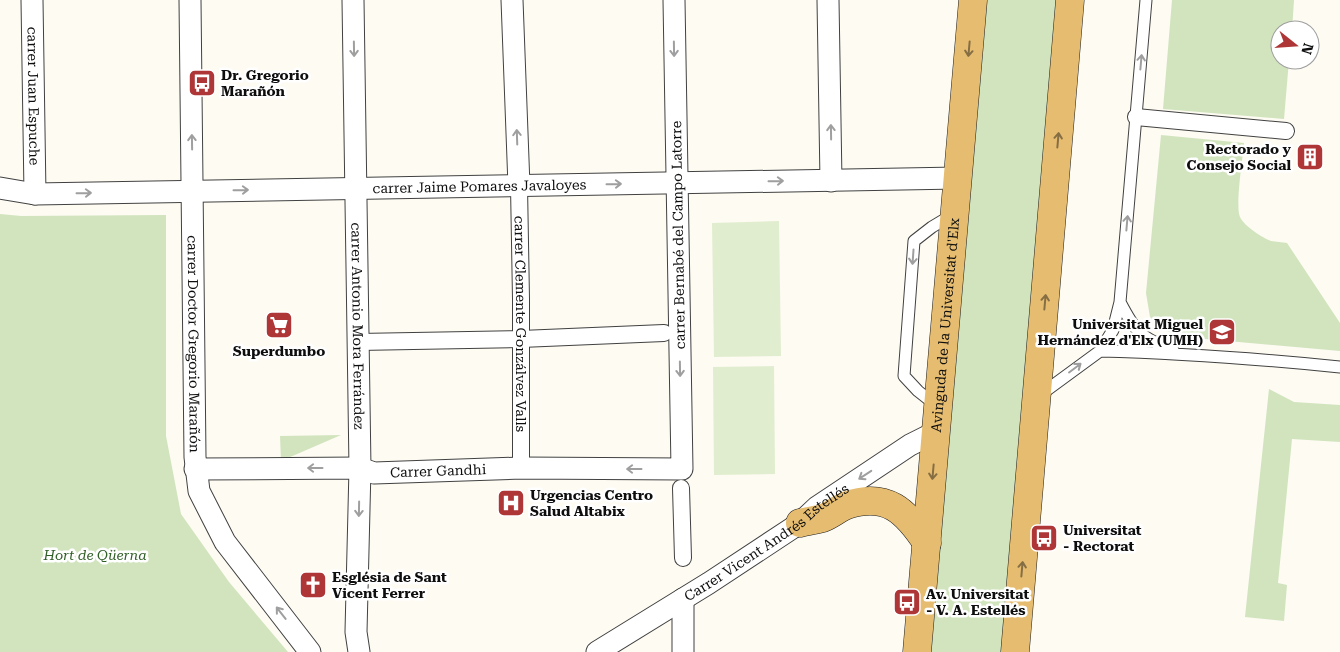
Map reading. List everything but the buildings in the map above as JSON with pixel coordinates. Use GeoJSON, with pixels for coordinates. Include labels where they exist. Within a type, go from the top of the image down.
{"type":"FeatureCollection","features":[{"type":"Feature","properties":{"kind":"highway","name":"Avinguda de la Universitat d'Elx"},"geometry":{"type":"LineString","coordinates":[[918,652],[974,0]]}},
{"type":"Feature","properties":{"kind":"highway"},"geometry":{"type":"LineString","coordinates":[[1015,652],[1070,0]]}},
{"type":"Feature","properties":{"kind":"highway"},"geometry":{"type":"LineString","coordinates":[[800,523],[824,518],[846,506],[864,501],[880,500],[895,506],[913,521],[927,543]]}},
{"type":"Feature","properties":{"kind":"street","name":"carrer Juan Espuche"},"geometry":{"type":"LineString","coordinates":[[32,0],[35,194]]}},
{"type":"Feature","properties":{"kind":"street","name":"carrer Doctor Gregorio Marañón"},"geometry":{"type":"LineString","coordinates":[[190,0],[195,469],[199,491],[226,542],[310,652]]}},
{"type":"Feature","properties":{"kind":"street","name":"carrer Antonio Mora Ferrández"},"geometry":{"type":"LineString","coordinates":[[353,0],[360,468],[356,632],[359,652]]}},
{"type":"Feature","properties":{"kind":"street","name":"carrer Clemente Gonzálvez Valls"},"geometry":{"type":"LineString","coordinates":[[512,0],[519,186],[521,468]]}},
{"type":"Feature","properties":{"kind":"street","name":"carrer Bernabé del Campo Latorre"},"geometry":{"type":"LineString","coordinates":[[674,0],[682,479]]}},
{"type":"Feature","properties":{"kind":"street"},"geometry":{"type":"LineString","coordinates":[[828,0],[831,181]]}},
{"type":"Feature","properties":{"kind":"street"},"geometry":{"type":"LineString","coordinates":[[1136,117],[1286,131]]}},
{"type":"Feature","properties":{"kind":"street","name":"carrer Jaime Pomares Javaloyes"},"geometry":{"type":"LineString","coordinates":[[0,188],[35,194],[958,178]]}},
{"type":"Feature","properties":{"kind":"street"},"geometry":{"type":"LineString","coordinates":[[358,342],[664,334]]}},
{"type":"Feature","properties":{"kind":"street","name":"Carrer Vicent Andrés Estellés"},"geometry":{"type":"LineString","coordinates":[[601,651],[800,523],[817,507],[910,446],[937,419]]}},
{"type":"Feature","properties":{"kind":"street","name":"Carrer Gandhi"},"geometry":{"type":"LineString","coordinates":[[195,469],[360,468],[374,473],[521,468],[682,479]]}},
{"type":"Feature","properties":{"kind":"street"},"geometry":{"type":"LineString","coordinates":[[682,479],[683,558]]}},
{"type":"Feature","properties":{"kind":"street"},"geometry":{"type":"LineString","coordinates":[[683,599],[683,652]]}},
{"type":"Feature","properties":{"kind":"lane"},"geometry":{"type":"LineString","coordinates":[[1037,398],[1100,350],[1113,330],[1120,302],[1146,0]]}},
{"type":"Feature","properties":{"kind":"lane"},"geometry":{"type":"LineString","coordinates":[[937,419],[904,376],[914,241],[932,226],[955,213]]}},
{"type":"Feature","properties":{"kind":"lane"},"geometry":{"type":"LineString","coordinates":[[1120,302],[1133,327],[1150,341],[1182,353]]}},
{"type":"Feature","properties":{"kind":"lane"},"geometry":{"type":"LineString","coordinates":[[1100,350],[1259,358],[1340,367]]}},
{"type":"Feature","properties":{"kind":"green space"},"geometry":{"type":"Polygon","coordinates":[[[985,0],[1064,0],[1011,652],[931,652],[985,0]]]}},
{"type":"Feature","properties":{"kind":"green space"},"geometry":{"type":"Polygon","coordinates":[[[1172,0],[1294,0],[1293,20],[1270,20],[1270,70],[1288,70],[1284,119],[1163,109],[1172,0]]]}},
{"type":"Feature","properties":{"kind":"green space"},"geometry":{"type":"Polygon","coordinates":[[[1161,135],[1244,143],[1239,193],[1240,217],[1249,228],[1263,237],[1271,241],[1287,243],[1340,323],[1340,351],[1183,337],[1166,331],[1150,317],[1146,293],[1161,135]]]}},
{"type":"Feature","properties":{"kind":"green space","name":"Hort de Qüerna"},"geometry":{"type":"Polygon","coordinates":[[[0,214],[21,216],[166,215],[166,436],[181,514],[229,582],[288,652],[0,652],[0,214]]]}},
{"type":"Feature","properties":{"kind":"green space"},"geometry":{"type":"Polygon","coordinates":[[[779,221],[781,356],[714,357],[712,223],[779,221]]]}},
{"type":"Feature","properties":{"kind":"green space"},"geometry":{"type":"Polygon","coordinates":[[[774,366],[775,474],[714,475],[713,367],[774,366]]]}},
{"type":"Feature","properties":{"kind":"green space"},"geometry":{"type":"Polygon","coordinates":[[[1269,389],[1294,402],[1340,405],[1340,442],[1292,439],[1278,583],[1287,585],[1284,621],[1245,617],[1269,389]]]}},
{"type":"Feature","properties":{"kind":"green space"},"geometry":{"type":"Polygon","coordinates":[[[341,435],[281,461],[280,436],[341,435]]]}},
{"type":"Feature","properties":{"kind":"place","name":"Dr. Gregorio Marañón"},"geometry":{"type":"Point","coordinates":[202,83]}},
{"type":"Feature","properties":{"kind":"place","name":"Rectorado y Consejo Social"},"geometry":{"type":"Point","coordinates":[1310,157]}},
{"type":"Feature","properties":{"kind":"place","name":"Superdumbo"},"geometry":{"type":"Point","coordinates":[279,325]}},
{"type":"Feature","properties":{"kind":"place","name":"Universitat Miguel Hernández d'Elx (UMH)"},"geometry":{"type":"Point","coordinates":[1222,332]}},
{"type":"Feature","properties":{"kind":"place","name":"Urgencias Centro Salud Altabix"},"geometry":{"type":"Point","coordinates":[511,503]}},
{"type":"Feature","properties":{"kind":"place","name":"Universitat - Rectorat"},"geometry":{"type":"Point","coordinates":[1044,538]}},
{"type":"Feature","properties":{"kind":"place","name":"Església de Sant Vicent Ferrer"},"geometry":{"type":"Point","coordinates":[313,585]}},
{"type":"Feature","properties":{"kind":"place","name":"Av. Universitat - V. A. Estellés"},"geometry":{"type":"Point","coordinates":[907,602]}}]}
